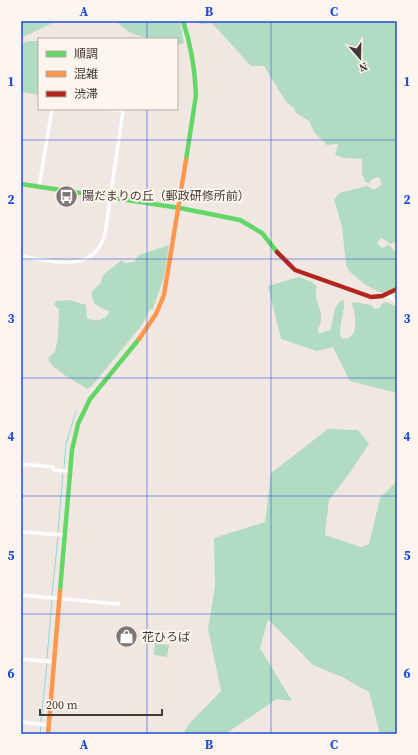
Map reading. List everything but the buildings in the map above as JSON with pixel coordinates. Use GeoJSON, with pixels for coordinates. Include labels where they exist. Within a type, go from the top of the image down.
{"type":"FeatureCollection","features":[{"type":"Feature","properties":{"kind":"street"},"geometry":{"type":"LineString","coordinates":[[48,734],[72,450],[78,424],[90,399],[136,344],[156,314],[169,276],[196,95],[196,75],[190,41],[183,21]]}},
{"type":"Feature","properties":{"kind":"street"},"geometry":{"type":"LineString","coordinates":[[39,187],[52,110]]}},
{"type":"Feature","properties":{"kind":"street"},"geometry":{"type":"LineString","coordinates":[[21,256],[66,263],[78,262],[89,257],[96,251],[103,239],[123,111],[116,110]]}},
{"type":"Feature","properties":{"kind":"street"},"geometry":{"type":"LineString","coordinates":[[21,184],[180,208],[232,218],[251,225],[266,237],[286,263],[301,273],[371,297],[388,294],[397,289]]}},
{"type":"Feature","properties":{"kind":"street"},"geometry":{"type":"LineString","coordinates":[[388,294],[397,303]]}},
{"type":"Feature","properties":{"kind":"street"},"geometry":{"type":"LineString","coordinates":[[21,464],[54,467],[54,470],[70,471]]}},
{"type":"Feature","properties":{"kind":"street"},"geometry":{"type":"LineString","coordinates":[[21,532],[65,535]]}},
{"type":"Feature","properties":{"kind":"street"},"geometry":{"type":"LineString","coordinates":[[21,595],[119,604]]}},
{"type":"Feature","properties":{"kind":"street"},"geometry":{"type":"LineString","coordinates":[[21,659],[54,662]]}},
{"type":"Feature","properties":{"kind":"street"},"geometry":{"type":"LineString","coordinates":[[21,722],[48,725]]}},
{"type":"Feature","properties":{"kind":"green space"},"geometry":{"type":"Polygon","coordinates":[[[21,21],[57,21],[21,38],[21,21]]]}},
{"type":"Feature","properties":{"kind":"green space"},"geometry":{"type":"Polygon","coordinates":[[[117,21],[180,21],[184,43],[178,45],[178,38],[144,37],[129,32],[117,21]]]}},
{"type":"Feature","properties":{"kind":"green space"},"geometry":{"type":"Polygon","coordinates":[[[192,21],[397,21],[397,241],[391,244],[381,238],[377,243],[382,248],[389,245],[397,253],[397,287],[384,293],[379,292],[364,284],[349,271],[346,265],[342,226],[334,200],[339,193],[367,186],[374,190],[382,184],[379,177],[372,179],[369,183],[366,183],[362,174],[362,159],[344,158],[335,155],[338,145],[327,145],[314,132],[309,121],[296,113],[294,108],[286,102],[264,66],[251,66],[212,23],[201,24],[192,21]]]}},
{"type":"Feature","properties":{"kind":"green space"},"geometry":{"type":"Polygon","coordinates":[[[29,41],[38,41],[38,95],[21,92],[21,44],[29,41]]]}},
{"type":"Feature","properties":{"kind":"green space"},"geometry":{"type":"Polygon","coordinates":[[[169,245],[164,277],[153,309],[150,309],[142,325],[91,387],[87,389],[54,367],[48,358],[55,352],[58,338],[59,309],[54,305],[56,301],[69,300],[86,305],[87,318],[93,320],[103,319],[108,315],[109,311],[94,302],[92,291],[100,284],[104,274],[122,260],[124,263],[134,262],[139,255],[169,245]]]}},
{"type":"Feature","properties":{"kind":"green space"},"geometry":{"type":"Polygon","coordinates":[[[299,277],[312,282],[317,287],[316,297],[321,317],[321,323],[318,329],[319,334],[330,330],[337,305],[343,300],[344,307],[340,333],[341,338],[347,338],[354,332],[355,315],[352,304],[353,302],[371,305],[375,309],[380,308],[381,304],[386,302],[397,307],[397,393],[350,381],[333,347],[317,351],[281,339],[268,286],[299,277]]]}},
{"type":"Feature","properties":{"kind":"green space"},"geometry":{"type":"Polygon","coordinates":[[[328,429],[358,430],[369,444],[329,500],[325,535],[361,547],[369,544],[380,498],[397,481],[397,734],[380,734],[369,692],[342,677],[313,665],[268,619],[260,648],[292,701],[277,699],[225,734],[183,734],[190,723],[221,691],[208,629],[215,587],[214,538],[265,522],[271,473],[328,429]]]}},
{"type":"Feature","properties":{"kind":"green space"},"geometry":{"type":"Polygon","coordinates":[[[155,643],[169,645],[167,657],[154,655],[155,643]]]}},
{"type":"Feature","properties":{"kind":"waterway"},"geometry":{"type":"LineString","coordinates":[[64,468],[66,444],[76,411]]}},
{"type":"Feature","properties":{"kind":"waterway"},"geometry":{"type":"LineString","coordinates":[[58,532],[63,474]]}},
{"type":"Feature","properties":{"kind":"waterway"},"geometry":{"type":"LineString","coordinates":[[52,595],[58,537]]}},
{"type":"Feature","properties":{"kind":"waterway"},"geometry":{"type":"LineString","coordinates":[[47,658],[52,600]]}},
{"type":"Feature","properties":{"kind":"waterway"},"geometry":{"type":"LineString","coordinates":[[41,721],[47,663]]}},
{"type":"Feature","properties":{"kind":"waterway"},"geometry":{"type":"LineString","coordinates":[[40,734],[41,726]]}},
{"type":"Feature","properties":{"kind":"traffic: fast"},"geometry":{"type":"LineString","coordinates":[[183,21],[192,57],[196,95],[186,160]]}},
{"type":"Feature","properties":{"kind":"traffic: fast"},"geometry":{"type":"LineString","coordinates":[[21,184],[180,208],[240,220],[262,233],[277,252]]}},
{"type":"Feature","properties":{"kind":"traffic: fast"},"geometry":{"type":"LineString","coordinates":[[60,591],[72,450],[78,424],[90,399],[139,339]]}},
{"type":"Feature","properties":{"kind":"traffic: slow"},"geometry":{"type":"LineString","coordinates":[[139,339],[156,314],[164,295],[186,160]]}},
{"type":"Feature","properties":{"kind":"traffic: slow"},"geometry":{"type":"LineString","coordinates":[[48,734],[60,591]]}},
{"type":"Feature","properties":{"kind":"traffic: jam"},"geometry":{"type":"LineString","coordinates":[[277,252],[295,270],[371,297],[382,296],[397,289]]}},
{"type":"Feature","properties":{"kind":"place","name":"陽だまりの丘（郵政研修所前）"},"geometry":{"type":"Point","coordinates":[66,196]}},
{"type":"Feature","properties":{"kind":"place","name":"花ひろば"},"geometry":{"type":"Point","coordinates":[126,637]}}]}
